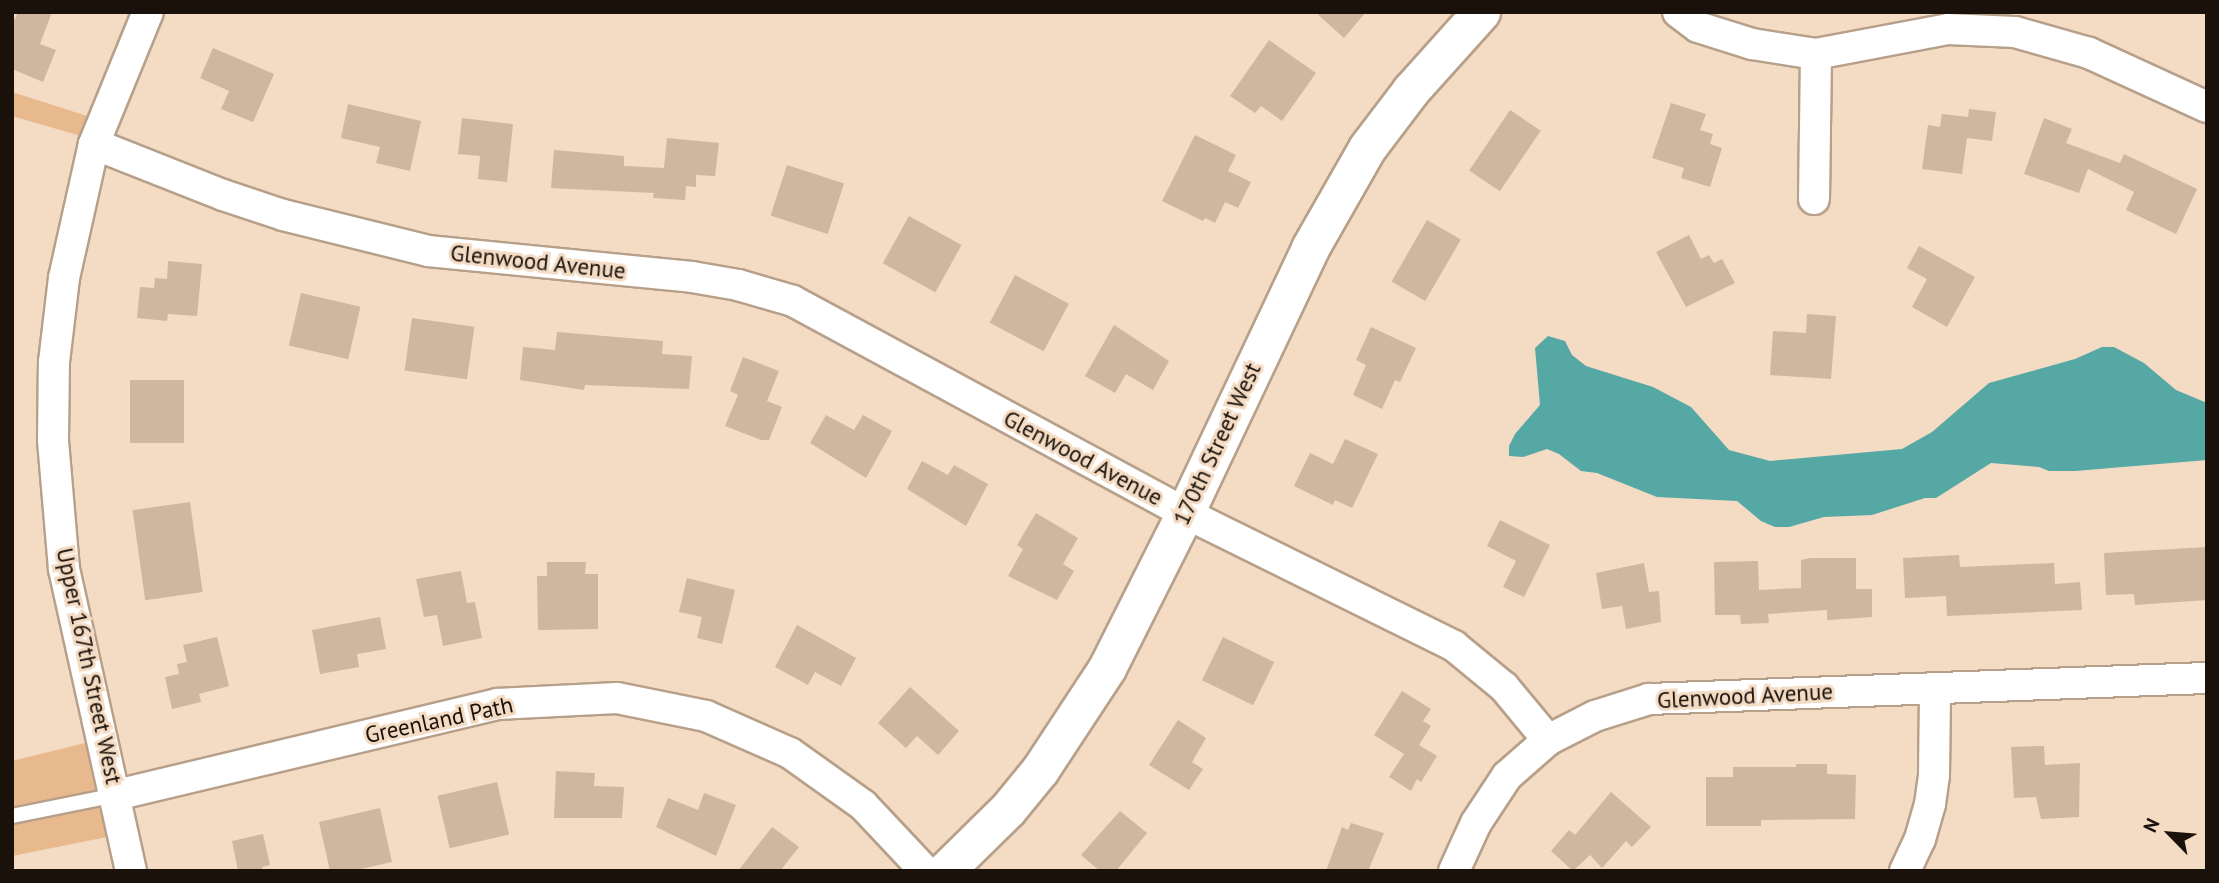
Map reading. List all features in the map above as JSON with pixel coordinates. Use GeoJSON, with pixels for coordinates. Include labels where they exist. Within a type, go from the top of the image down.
{"type":"FeatureCollection","features":[{"type":"Feature","properties":{"kind":"street","name":"Upper 167th Street West"},"geometry":{"type":"LineString","coordinates":[[131,871],[64,569],[53,440],[54,362],[64,278],[94,144],[148,12]]}},
{"type":"Feature","properties":{"kind":"street","name":"170th Street West"},"geometry":{"type":"LineString","coordinates":[[945,871],[1008,809],[1074,720],[1130,625],[1310,248],[1367,148],[1411,90],[1481,12]]}},
{"type":"Feature","properties":{"kind":"street"},"geometry":{"type":"LineString","coordinates":[[1678,12],[1698,27],[1752,44],[1816,54],[1948,29],[2015,32],[2090,53],[2207,107]]}},
{"type":"Feature","properties":{"kind":"street"},"geometry":{"type":"LineString","coordinates":[[1814,199],[1816,54]]}},
{"type":"Feature","properties":{"kind":"street","name":"Glenwood Avenue"},"geometry":{"type":"LineString","coordinates":[[94,144],[223,195],[283,215],[428,251],[692,277],[738,285],[793,301],[1185,513],[1454,646],[1504,687],[1548,740],[1595,716],[1649,699],[2207,678]]}},
{"type":"Feature","properties":{"kind":"street"},"geometry":{"type":"LineString","coordinates":[[1905,871],[1920,839],[1930,804],[1934,775],[1935,688]]}},
{"type":"Feature","properties":{"kind":"street","name":"Greenland Path"},"geometry":{"type":"LineString","coordinates":[[116,795],[497,704],[617,698],[706,716],[790,753],[863,805],[925,871]]}},
{"type":"Feature","properties":{"kind":"street"},"geometry":{"type":"LineString","coordinates":[[1454,871],[1476,823],[1507,776],[1548,740]]}},
{"type":"Feature","properties":{"kind":"lane"},"geometry":{"type":"LineString","coordinates":[[12,816],[116,795]]}},
{"type":"Feature","properties":{"kind":"shaded area"},"geometry":{"type":"Polygon","coordinates":[[[12,92],[87,116],[81,136],[12,116],[12,92]]]}},
{"type":"Feature","properties":{"kind":"shaded area"},"geometry":{"type":"Polygon","coordinates":[[[85,743],[107,837],[12,856],[12,761],[85,743]]]}},
{"type":"Feature","properties":{"kind":"water"},"geometry":{"type":"Polygon","coordinates":[[[1548,336],[1565,341],[1572,355],[1586,366],[1653,387],[1691,407],[1729,450],[1770,461],[1902,449],[1932,432],[1989,383],[2075,359],[2102,347],[2114,347],[2144,363],[2176,390],[2207,403],[2207,460],[2075,471],[2049,471],[2039,467],[1991,463],[1936,498],[1925,498],[1872,515],[1824,517],[1789,527],[1775,527],[1761,521],[1737,501],[1657,497],[1597,473],[1581,471],[1559,454],[1547,449],[1523,457],[1509,456],[1509,446],[1515,434],[1540,405],[1535,348],[1548,336]]]}},
{"type":"Feature","properties":{"kind":"building"},"geometry":{"type":"Polygon","coordinates":[[[18,12],[52,12],[40,44],[56,50],[43,82],[12,69],[12,25],[18,12]]]}},
{"type":"Feature","properties":{"kind":"building"},"geometry":{"type":"Polygon","coordinates":[[[1315,12],[1366,12],[1344,38],[1315,12]]]}},
{"type":"Feature","properties":{"kind":"building"},"geometry":{"type":"Polygon","coordinates":[[[1269,40],[1316,73],[1282,121],[1261,106],[1255,113],[1230,96],[1269,40]]]}},
{"type":"Feature","properties":{"kind":"building"},"geometry":{"type":"Polygon","coordinates":[[[213,48],[274,74],[253,122],[221,109],[229,91],[200,78],[213,48]]]}},
{"type":"Feature","properties":{"kind":"building"},"geometry":{"type":"Polygon","coordinates":[[[1671,103],[1706,114],[1700,130],[1713,134],[1710,144],[1722,148],[1710,187],[1681,178],[1684,168],[1652,158],[1671,103]]]}},
{"type":"Feature","properties":{"kind":"building"},"geometry":{"type":"Polygon","coordinates":[[[348,104],[421,121],[410,171],[376,163],[380,147],[341,138],[348,104]]]}},
{"type":"Feature","properties":{"kind":"building"},"geometry":{"type":"Polygon","coordinates":[[[1969,109],[1996,112],[1992,141],[1967,138],[1962,174],[1922,169],[1928,125],[1940,127],[1942,114],[1968,117],[1969,109]]]}},
{"type":"Feature","properties":{"kind":"building"},"geometry":{"type":"Polygon","coordinates":[[[1510,110],[1541,131],[1500,191],[1469,171],[1510,110]]]}},
{"type":"Feature","properties":{"kind":"building"},"geometry":{"type":"Polygon","coordinates":[[[462,118],[513,124],[507,182],[478,179],[480,156],[458,154],[462,118]]]}},
{"type":"Feature","properties":{"kind":"building"},"geometry":{"type":"Polygon","coordinates":[[[2044,118],[2072,129],[2066,143],[2120,163],[2124,154],[2197,189],[2176,234],[2126,210],[2134,192],[2088,169],[2079,193],[2024,174],[2044,118]]]}},
{"type":"Feature","properties":{"kind":"building"},"geometry":{"type":"Polygon","coordinates":[[[1195,135],[1236,155],[1228,171],[1251,182],[1238,208],[1225,202],[1215,223],[1205,218],[1203,221],[1162,201],[1195,135]]]}},
{"type":"Feature","properties":{"kind":"building"},"geometry":{"type":"Polygon","coordinates":[[[667,138],[719,143],[715,176],[696,175],[696,187],[686,186],[685,200],[653,198],[654,193],[551,188],[554,150],[624,156],[624,166],[664,168],[667,138]]]}},
{"type":"Feature","properties":{"kind":"building"},"geometry":{"type":"Polygon","coordinates":[[[787,165],[844,184],[828,234],[771,215],[787,165]]]}},
{"type":"Feature","properties":{"kind":"building"},"geometry":{"type":"Polygon","coordinates":[[[909,216],[961,245],[935,292],[883,263],[909,216]]]}},
{"type":"Feature","properties":{"kind":"building"},"geometry":{"type":"Polygon","coordinates":[[[1427,220],[1461,240],[1425,301],[1392,281],[1427,220]]]}},
{"type":"Feature","properties":{"kind":"building"},"geometry":{"type":"Polygon","coordinates":[[[1689,235],[1701,259],[1709,255],[1714,263],[1722,259],[1735,283],[1686,307],[1656,252],[1689,235]]]}},
{"type":"Feature","properties":{"kind":"building"},"geometry":{"type":"Polygon","coordinates":[[[1919,246],[1975,277],[1947,327],[1912,307],[1927,279],[1907,268],[1919,246]]]}},
{"type":"Feature","properties":{"kind":"building"},"geometry":{"type":"Polygon","coordinates":[[[168,261],[202,264],[197,316],[168,314],[167,321],[137,318],[140,287],[154,288],[155,278],[167,279],[168,261]]]}},
{"type":"Feature","properties":{"kind":"building"},"geometry":{"type":"Polygon","coordinates":[[[1015,275],[1069,304],[1044,351],[990,323],[1015,275]]]}},
{"type":"Feature","properties":{"kind":"building"},"geometry":{"type":"Polygon","coordinates":[[[301,293],[360,307],[348,359],[289,346],[301,293]]]}},
{"type":"Feature","properties":{"kind":"building"},"geometry":{"type":"Polygon","coordinates":[[[1807,314],[1836,316],[1831,379],[1770,375],[1773,331],[1806,333],[1807,314]]]}},
{"type":"Feature","properties":{"kind":"building"},"geometry":{"type":"Polygon","coordinates":[[[412,318],[474,327],[467,379],[405,370],[412,318]]]}},
{"type":"Feature","properties":{"kind":"building"},"geometry":{"type":"Polygon","coordinates":[[[1114,325],[1169,361],[1153,390],[1126,374],[1115,393],[1085,376],[1114,325]]]}},
{"type":"Feature","properties":{"kind":"building"},"geometry":{"type":"Polygon","coordinates":[[[1371,327],[1416,348],[1400,382],[1395,380],[1382,409],[1353,395],[1366,365],[1356,360],[1371,327]]]}},
{"type":"Feature","properties":{"kind":"building"},"geometry":{"type":"Polygon","coordinates":[[[557,332],[663,341],[662,354],[692,356],[689,389],[585,385],[584,390],[520,380],[523,347],[555,350],[557,332]]]}},
{"type":"Feature","properties":{"kind":"building"},"geometry":{"type":"Polygon","coordinates":[[[743,357],[779,371],[767,401],[782,407],[769,440],[761,440],[725,426],[738,395],[730,391],[743,357]]]}},
{"type":"Feature","properties":{"kind":"building"},"geometry":{"type":"Polygon","coordinates":[[[130,380],[184,380],[184,443],[130,443],[130,380]]]}},
{"type":"Feature","properties":{"kind":"building"},"geometry":{"type":"Polygon","coordinates":[[[826,415],[854,430],[863,415],[892,431],[866,478],[810,443],[826,415]]]}},
{"type":"Feature","properties":{"kind":"building"},"geometry":{"type":"Polygon","coordinates":[[[1345,439],[1378,454],[1352,508],[1335,500],[1333,505],[1294,486],[1310,453],[1333,464],[1345,439]]]}},
{"type":"Feature","properties":{"kind":"building"},"geometry":{"type":"Polygon","coordinates":[[[922,461],[948,475],[954,465],[988,484],[966,526],[907,489],[922,461]]]}},
{"type":"Feature","properties":{"kind":"building"},"geometry":{"type":"Polygon","coordinates":[[[190,502],[203,592],[145,600],[133,510],[190,502]]]}},
{"type":"Feature","properties":{"kind":"building"},"geometry":{"type":"Polygon","coordinates":[[[1036,513],[1078,538],[1063,564],[1074,571],[1057,600],[1008,576],[1023,549],[1017,545],[1036,513]]]}},
{"type":"Feature","properties":{"kind":"building"},"geometry":{"type":"Polygon","coordinates":[[[1500,520],[1550,545],[1524,597],[1503,587],[1516,561],[1487,546],[1500,520]]]}},
{"type":"Feature","properties":{"kind":"building"},"geometry":{"type":"Polygon","coordinates":[[[2207,547],[2207,600],[2135,605],[2134,594],[2106,595],[2104,553],[2207,547]]]}},
{"type":"Feature","properties":{"kind":"building"},"geometry":{"type":"Polygon","coordinates":[[[1959,555],[1960,567],[2054,563],[2055,584],[2080,582],[2082,610],[1947,616],[1946,596],[1905,598],[1903,558],[1959,555]]]}},
{"type":"Feature","properties":{"kind":"building"},"geometry":{"type":"Polygon","coordinates":[[[1856,558],[1856,589],[1872,589],[1872,617],[1827,620],[1827,610],[1768,614],[1769,623],[1741,624],[1740,615],[1715,615],[1714,562],[1758,561],[1759,590],[1801,588],[1801,560],[1856,558]]]}},
{"type":"Feature","properties":{"kind":"building"},"geometry":{"type":"Polygon","coordinates":[[[547,562],[586,562],[585,574],[598,574],[598,629],[538,630],[537,576],[547,576],[547,562]]]}},
{"type":"Feature","properties":{"kind":"building"},"geometry":{"type":"Polygon","coordinates":[[[1644,563],[1649,592],[1659,591],[1661,622],[1626,629],[1622,606],[1602,609],[1596,573],[1644,563]]]}},
{"type":"Feature","properties":{"kind":"building"},"geometry":{"type":"Polygon","coordinates":[[[461,571],[467,603],[475,602],[482,638],[443,646],[437,615],[424,617],[416,579],[461,571]]]}},
{"type":"Feature","properties":{"kind":"building"},"geometry":{"type":"Polygon","coordinates":[[[687,578],[735,590],[722,644],[697,638],[702,617],[679,612],[687,578]]]}},
{"type":"Feature","properties":{"kind":"building"},"geometry":{"type":"Polygon","coordinates":[[[380,617],[386,649],[357,654],[359,667],[320,674],[312,630],[380,617]]]}},
{"type":"Feature","properties":{"kind":"building"},"geometry":{"type":"Polygon","coordinates":[[[797,625],[856,658],[841,686],[815,672],[808,685],[775,667],[797,625]]]}},
{"type":"Feature","properties":{"kind":"building"},"geometry":{"type":"Polygon","coordinates":[[[217,637],[229,686],[199,694],[201,702],[172,709],[165,677],[179,674],[177,664],[187,662],[183,645],[217,637]]]}},
{"type":"Feature","properties":{"kind":"building"},"geometry":{"type":"Polygon","coordinates":[[[1223,637],[1274,662],[1253,705],[1202,680],[1223,637]]]}},
{"type":"Feature","properties":{"kind":"building"},"geometry":{"type":"Polygon","coordinates":[[[910,687],[959,731],[938,755],[917,736],[906,748],[878,723],[910,687]]]}},
{"type":"Feature","properties":{"kind":"building"},"geometry":{"type":"Polygon","coordinates":[[[1402,691],[1431,709],[1423,721],[1431,726],[1419,745],[1437,756],[1421,782],[1417,779],[1411,791],[1389,777],[1404,754],[1374,735],[1402,691]]]}},
{"type":"Feature","properties":{"kind":"building"},"geometry":{"type":"Polygon","coordinates":[[[1178,720],[1206,738],[1192,762],[1203,769],[1189,790],[1149,765],[1178,720]]]}},
{"type":"Feature","properties":{"kind":"building"},"geometry":{"type":"Polygon","coordinates":[[[2044,746],[2045,765],[2080,763],[2079,817],[2041,819],[2036,797],[2014,798],[2011,747],[2044,746]]]}},
{"type":"Feature","properties":{"kind":"building"},"geometry":{"type":"Polygon","coordinates":[[[1796,764],[1827,764],[1827,774],[1856,775],[1855,819],[1761,820],[1761,826],[1706,826],[1706,777],[1733,777],[1733,767],[1796,767],[1796,764]]]}},
{"type":"Feature","properties":{"kind":"building"},"geometry":{"type":"Polygon","coordinates":[[[556,771],[595,773],[594,786],[624,787],[622,818],[554,818],[556,771]]]}},
{"type":"Feature","properties":{"kind":"building"},"geometry":{"type":"Polygon","coordinates":[[[497,782],[509,835],[450,848],[438,796],[497,782]]]}},
{"type":"Feature","properties":{"kind":"building"},"geometry":{"type":"Polygon","coordinates":[[[1611,792],[1651,827],[1632,847],[1626,841],[1602,868],[1590,855],[1573,871],[1551,851],[1569,830],[1575,835],[1611,792]]]}},
{"type":"Feature","properties":{"kind":"building"},"geometry":{"type":"Polygon","coordinates":[[[704,793],[736,805],[716,856],[656,827],[668,798],[698,810],[704,793]]]}},
{"type":"Feature","properties":{"kind":"building"},"geometry":{"type":"Polygon","coordinates":[[[380,808],[392,862],[352,871],[330,871],[319,822],[380,808]]]}},
{"type":"Feature","properties":{"kind":"building"},"geometry":{"type":"Polygon","coordinates":[[[1120,811],[1147,833],[1116,871],[1100,871],[1081,855],[1120,811]]]}},
{"type":"Feature","properties":{"kind":"building"},"geometry":{"type":"Polygon","coordinates":[[[1351,823],[1384,833],[1368,871],[1326,871],[1342,827],[1348,830],[1351,823]]]}},
{"type":"Feature","properties":{"kind":"building"},"geometry":{"type":"Polygon","coordinates":[[[772,827],[799,847],[780,871],[738,871],[772,827]]]}},
{"type":"Feature","properties":{"kind":"building"},"geometry":{"type":"Polygon","coordinates":[[[263,834],[270,865],[262,867],[263,871],[238,871],[232,841],[263,834]]]}}]}
